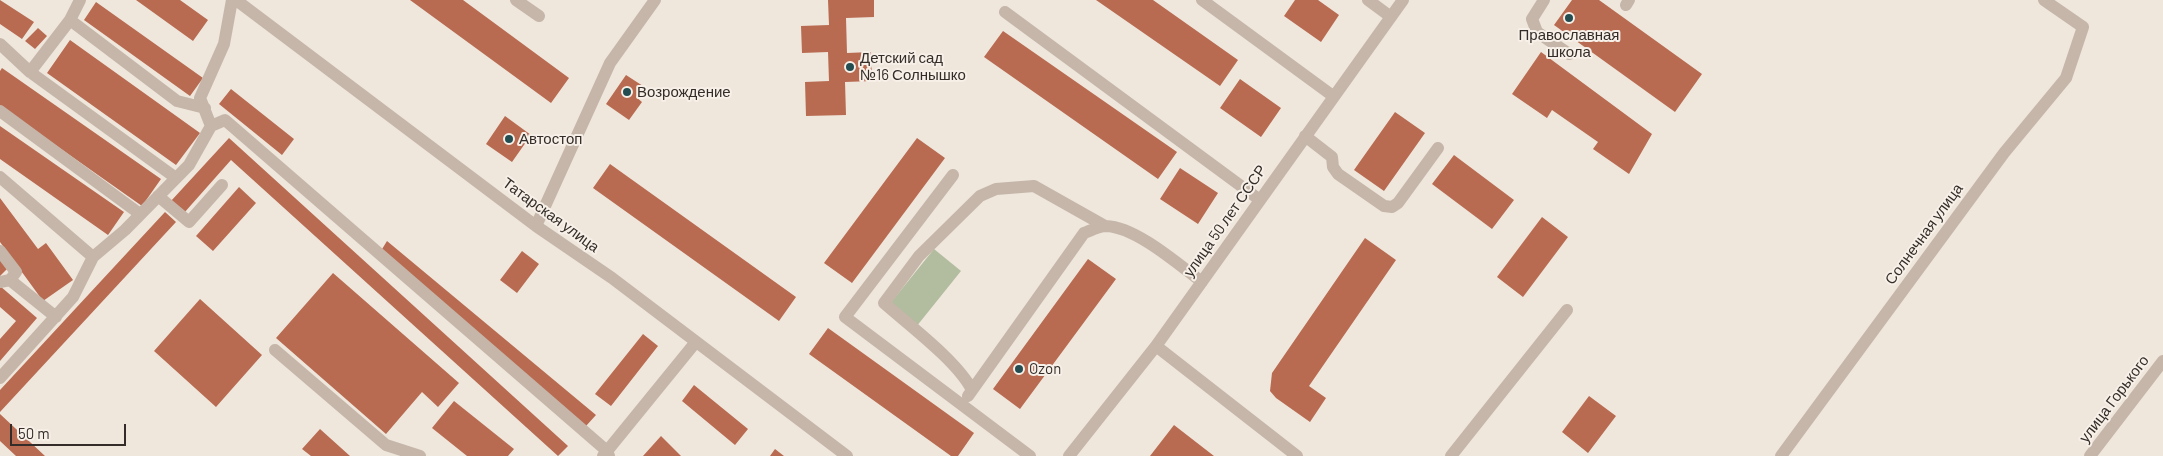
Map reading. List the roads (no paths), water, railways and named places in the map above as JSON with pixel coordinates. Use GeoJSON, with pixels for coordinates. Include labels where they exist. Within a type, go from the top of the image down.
{"type":"FeatureCollection","features":[{"type":"Feature","properties":{"kind":"street"},"geometry":{"type":"LineString","coordinates":[[30,72],[70,20],[80,0]]}},
{"type":"Feature","properties":{"kind":"street"},"geometry":{"type":"LineString","coordinates":[[211,126],[200,98],[224,44],[232,0]]}},
{"type":"Feature","properties":{"kind":"street","name":"Татарская улица"},"geometry":{"type":"LineString","coordinates":[[236,0],[536,226],[612,278],[695,343],[847,456]]}},
{"type":"Feature","properties":{"kind":"street"},"geometry":{"type":"LineString","coordinates":[[516,0],[539,16]]}},
{"type":"Feature","properties":{"kind":"street"},"geometry":{"type":"LineString","coordinates":[[536,226],[610,63],[655,0]]}},
{"type":"Feature","properties":{"kind":"street"},"geometry":{"type":"LineString","coordinates":[[1202,0],[1333,96]]}},
{"type":"Feature","properties":{"kind":"street"},"geometry":{"type":"LineString","coordinates":[[1368,0],[1390,17]]}},
{"type":"Feature","properties":{"kind":"street","name":"улица 50 лет СССР"},"geometry":{"type":"LineString","coordinates":[[1068,456],[1156,346],[1304,136],[1403,0]]}},
{"type":"Feature","properties":{"kind":"street"},"geometry":{"type":"LineString","coordinates":[[1544,0],[1532,19],[1537,32],[1569,54]]}},
{"type":"Feature","properties":{"kind":"street","name":"Солнечная улица"},"geometry":{"type":"LineString","coordinates":[[1782,456],[2004,153],[2066,78],[2083,28],[2044,0]]}},
{"type":"Feature","properties":{"kind":"street"},"geometry":{"type":"LineString","coordinates":[[1005,12],[1260,200]]}},
{"type":"Feature","properties":{"kind":"street"},"geometry":{"type":"LineString","coordinates":[[70,20],[177,101],[204,108]]}},
{"type":"Feature","properties":{"kind":"street"},"geometry":{"type":"LineString","coordinates":[[2,50],[176,178]]}},
{"type":"Feature","properties":{"kind":"street"},"geometry":{"type":"LineString","coordinates":[[0,111],[140,214]]}},
{"type":"Feature","properties":{"kind":"street"},"geometry":{"type":"LineString","coordinates":[[0,378],[73,297],[93,257],[189,165],[211,126],[225,120],[606,454],[695,343]]}},
{"type":"Feature","properties":{"kind":"street"},"geometry":{"type":"LineString","coordinates":[[1304,136],[1332,157],[1333,167],[1338,174],[1384,206],[1392,207],[1398,203],[1438,148]]}},
{"type":"Feature","properties":{"kind":"street"},"geometry":{"type":"LineString","coordinates":[[953,175],[845,317],[1030,456]]}},
{"type":"Feature","properties":{"kind":"street"},"geometry":{"type":"LineString","coordinates":[[0,177],[93,257]]}},
{"type":"Feature","properties":{"kind":"street"},"geometry":{"type":"LineString","coordinates":[[158,196],[189,222],[222,186]]}},
{"type":"Feature","properties":{"kind":"street"},"geometry":{"type":"LineString","coordinates":[[972,390],[967,380],[925,339],[884,304],[919,256],[980,196],[996,189],[1034,186],[1105,226],[1123,231],[1153,246],[1202,282]]}},
{"type":"Feature","properties":{"kind":"street"},"geometry":{"type":"LineString","coordinates":[[962,404],[1084,233],[1105,226]]}},
{"type":"Feature","properties":{"kind":"street"},"geometry":{"type":"LineString","coordinates":[[0,251],[16,272],[5,281],[56,316]]}},
{"type":"Feature","properties":{"kind":"street"},"geometry":{"type":"LineString","coordinates":[[1451,456],[1567,310]]}},
{"type":"Feature","properties":{"kind":"street"},"geometry":{"type":"LineString","coordinates":[[1156,346],[1297,456]]}},
{"type":"Feature","properties":{"kind":"street"},"geometry":{"type":"LineString","coordinates":[[275,350],[386,445],[420,456]]}},
{"type":"Feature","properties":{"kind":"street","name":"улица Горького"},"geometry":{"type":"LineString","coordinates":[[2090,456],[2163,361]]}},
{"type":"Feature","properties":{"kind":"place","name":"Православная школа"},"geometry":{"type":"Point","coordinates":[1569,18]}},
{"type":"Feature","properties":{"kind":"place","name":"Детский сад №16 Солнышко"},"geometry":{"type":"Point","coordinates":[850,67]}},
{"type":"Feature","properties":{"kind":"place","name":"Возрождение"},"geometry":{"type":"Point","coordinates":[627,92]}},
{"type":"Feature","properties":{"kind":"place","name":"Автостоп"},"geometry":{"type":"Point","coordinates":[509,139]}},
{"type":"Feature","properties":{"kind":"place","name":"Ozon"},"geometry":{"type":"Point","coordinates":[1019,369]}}]}
